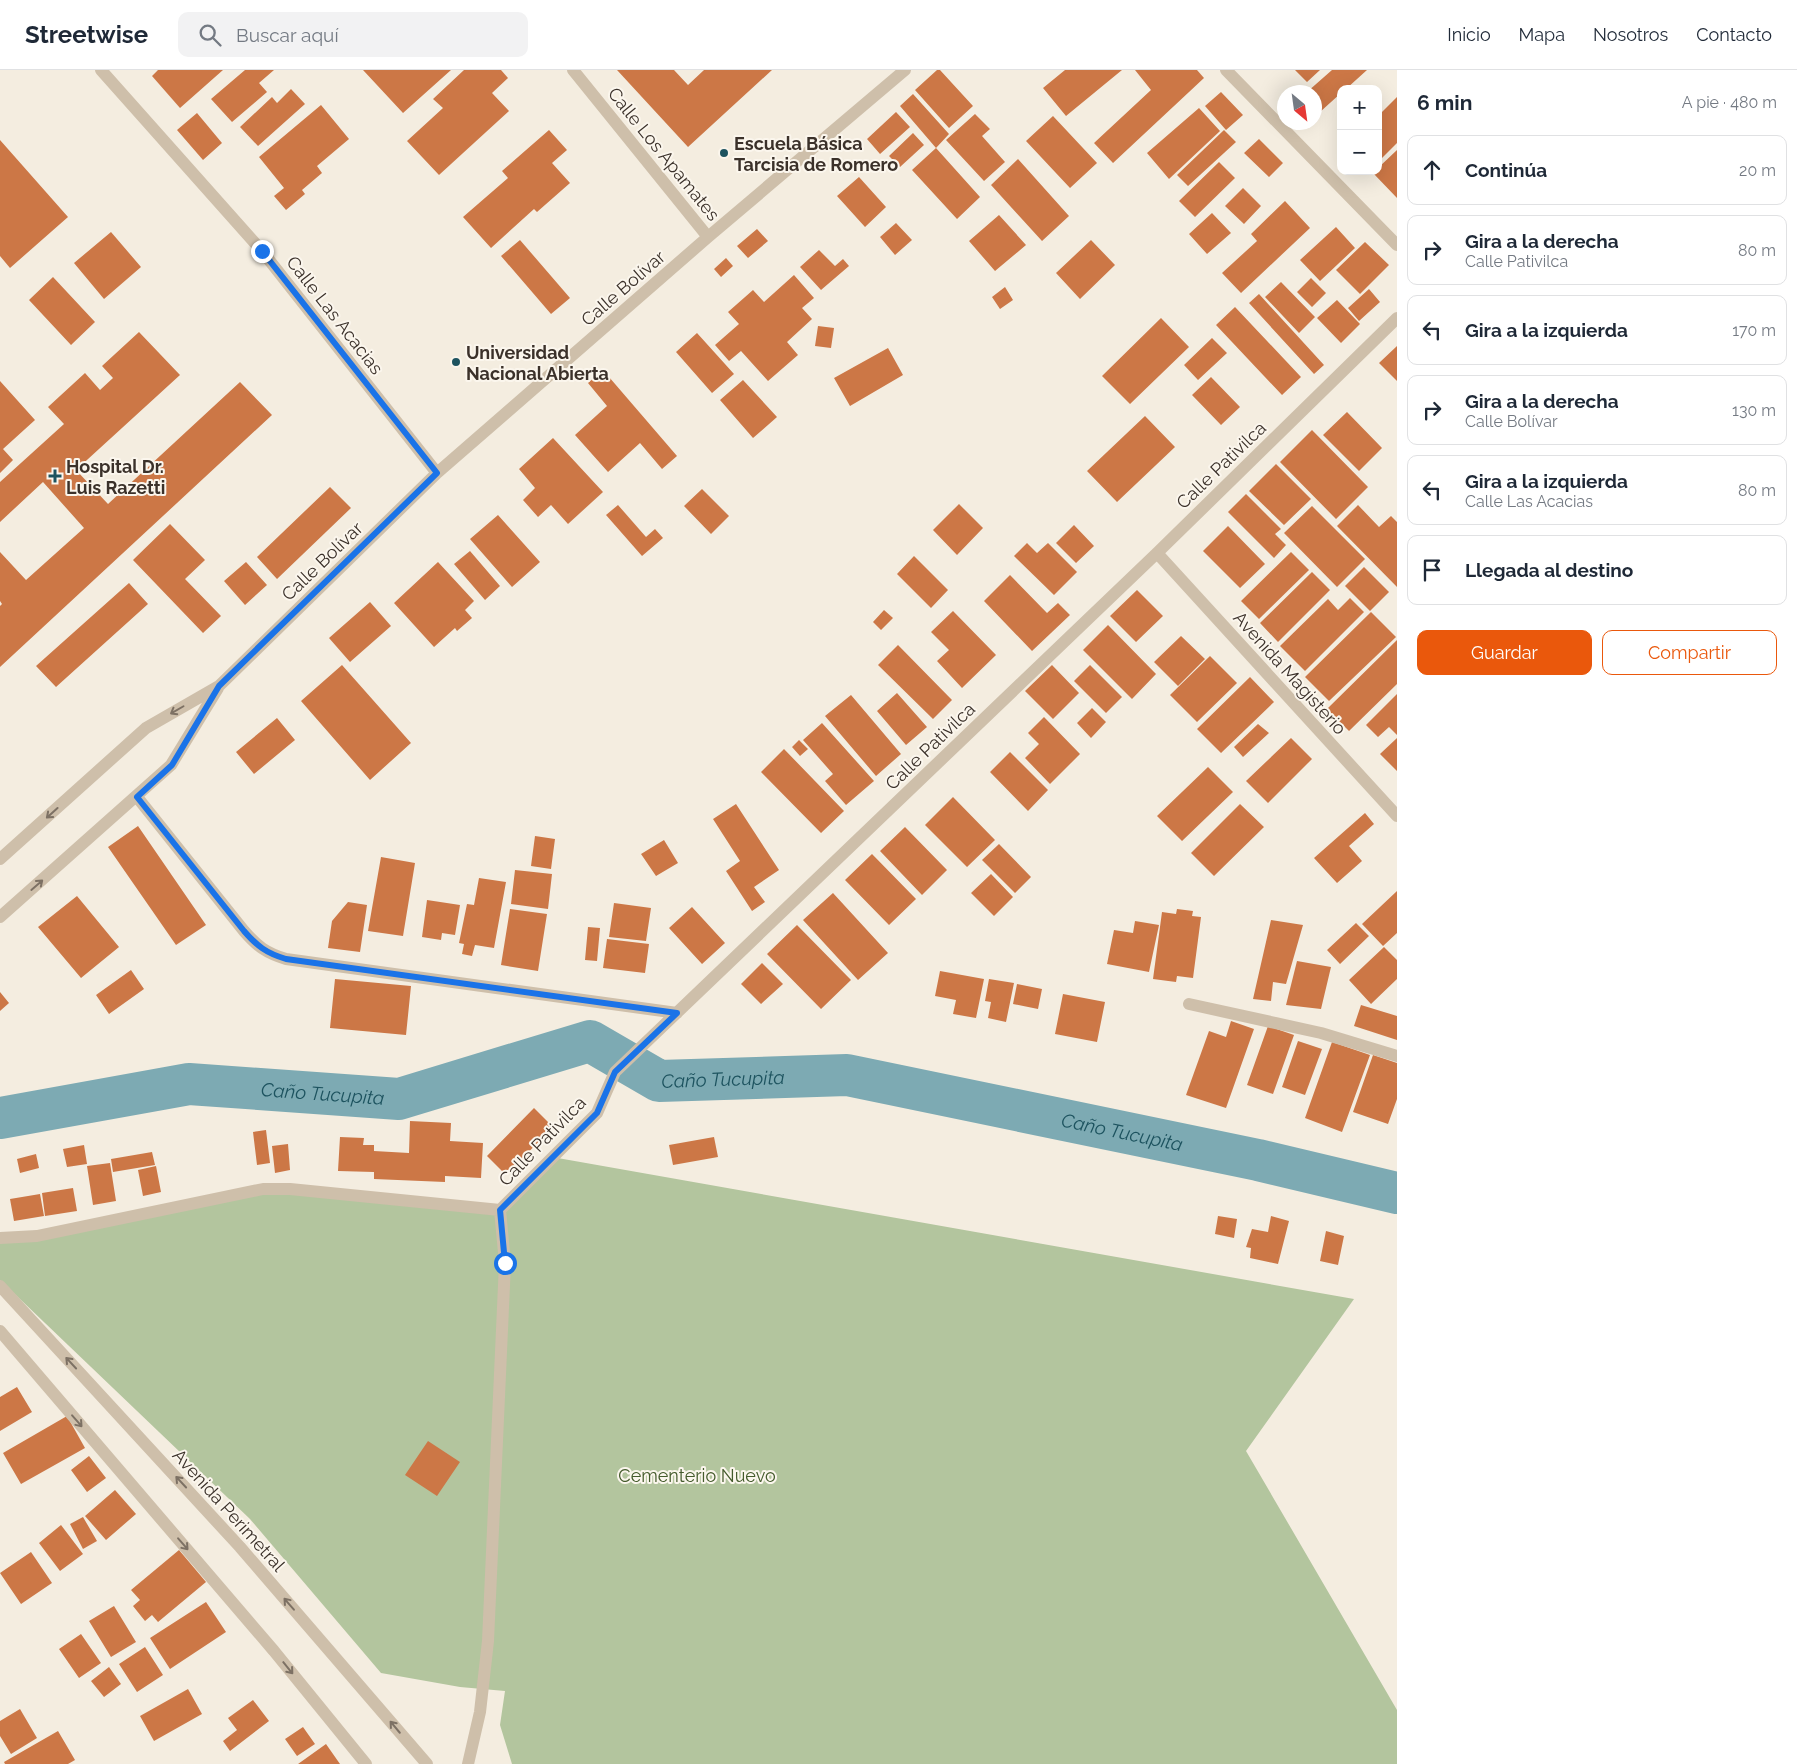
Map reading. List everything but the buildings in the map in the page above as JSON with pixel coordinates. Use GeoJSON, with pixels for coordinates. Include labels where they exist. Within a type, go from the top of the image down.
{"type":"FeatureCollection","features":[{"type":"Feature","properties":{"kind":"street","name":"Calle Las Acacias"},"geometry":{"type":"LineString","coordinates":[[101,70],[262,251],[437,473]]}},
{"type":"Feature","properties":{"kind":"street","name":"Calle Los Apamates"},"geometry":{"type":"LineString","coordinates":[[573,70],[708,237]]}},
{"type":"Feature","properties":{"kind":"street","name":"Calle Bolívar"},"geometry":{"type":"LineString","coordinates":[[3,852],[146,728],[219,686],[437,473],[708,237],[905,70]]}},
{"type":"Feature","properties":{"kind":"street"},"geometry":{"type":"LineString","coordinates":[[1226,70],[1397,245]]}},
{"type":"Feature","properties":{"kind":"street","name":"Calle Pativilca"},"geometry":{"type":"LineString","coordinates":[[500,1210],[597,1113],[615,1072],[1157,553],[1397,318]]}},
{"type":"Feature","properties":{"kind":"street","name":"Avenida Magisterio"},"geometry":{"type":"LineString","coordinates":[[1157,553],[1397,816]]}},
{"type":"Feature","properties":{"kind":"street","name":"Calle Bolívar"},"geometry":{"type":"LineString","coordinates":[[0,916],[172,765],[219,686]]}},
{"type":"Feature","properties":{"kind":"street"},"geometry":{"type":"LineString","coordinates":[[137,797],[256,946],[269,954],[286,959],[677,1013]]}},
{"type":"Feature","properties":{"kind":"street"},"geometry":{"type":"LineString","coordinates":[[1189,1004],[1321,1033],[1397,1056]]}},
{"type":"Feature","properties":{"kind":"street"},"geometry":{"type":"LineString","coordinates":[[0,1238],[37,1236],[263,1189],[290,1189],[500,1210],[505,1263],[488,1641],[480,1712],[468,1764]]}},
{"type":"Feature","properties":{"kind":"street","name":"Avenida Perimetral"},"geometry":{"type":"LineString","coordinates":[[0,1286],[240,1547],[427,1764]]}},
{"type":"Feature","properties":{"kind":"street"},"geometry":{"type":"LineString","coordinates":[[0,1331],[274,1651],[366,1764]]}},
{"type":"Feature","properties":{"kind":"green space","name":"Cementerio Nuevo"},"geometry":{"type":"Polygon","coordinates":[[[552,1157],[1354,1299],[1246,1451],[1397,1710],[1397,1764],[512,1764],[500,1725],[505,1691],[460,1687],[381,1673],[250,1519],[0,1280],[0,1238],[263,1189],[500,1210],[552,1157]]]}},
{"type":"Feature","properties":{"kind":"waterway","name":"Caño Tucupita"},"geometry":{"type":"LineString","coordinates":[[0,1118],[189,1084],[399,1099],[590,1041],[659,1081],[847,1075],[1258,1160],[1397,1193]]}},
{"type":"Feature","properties":{"kind":"place","name":"Escuela Básica Tarcisia de Romero"},"geometry":{"type":"Point","coordinates":[724,153]}},
{"type":"Feature","properties":{"kind":"place","name":"Universidad Nacional Abierta"},"geometry":{"type":"Point","coordinates":[456,362]}},
{"type":"Feature","properties":{"kind":"place","name":"Hospital Dr. Luis Razetti"},"geometry":{"type":"Point","coordinates":[55,476]}},
{"type":"Feature","properties":{"kind":"route"},"geometry":{"type":"LineString","coordinates":[[262,251],[437,473],[219,686],[172,765],[137,797],[256,946],[269,954],[286,959],[677,1013],[615,1072],[597,1113],[500,1210],[505,1263]]}}]}
